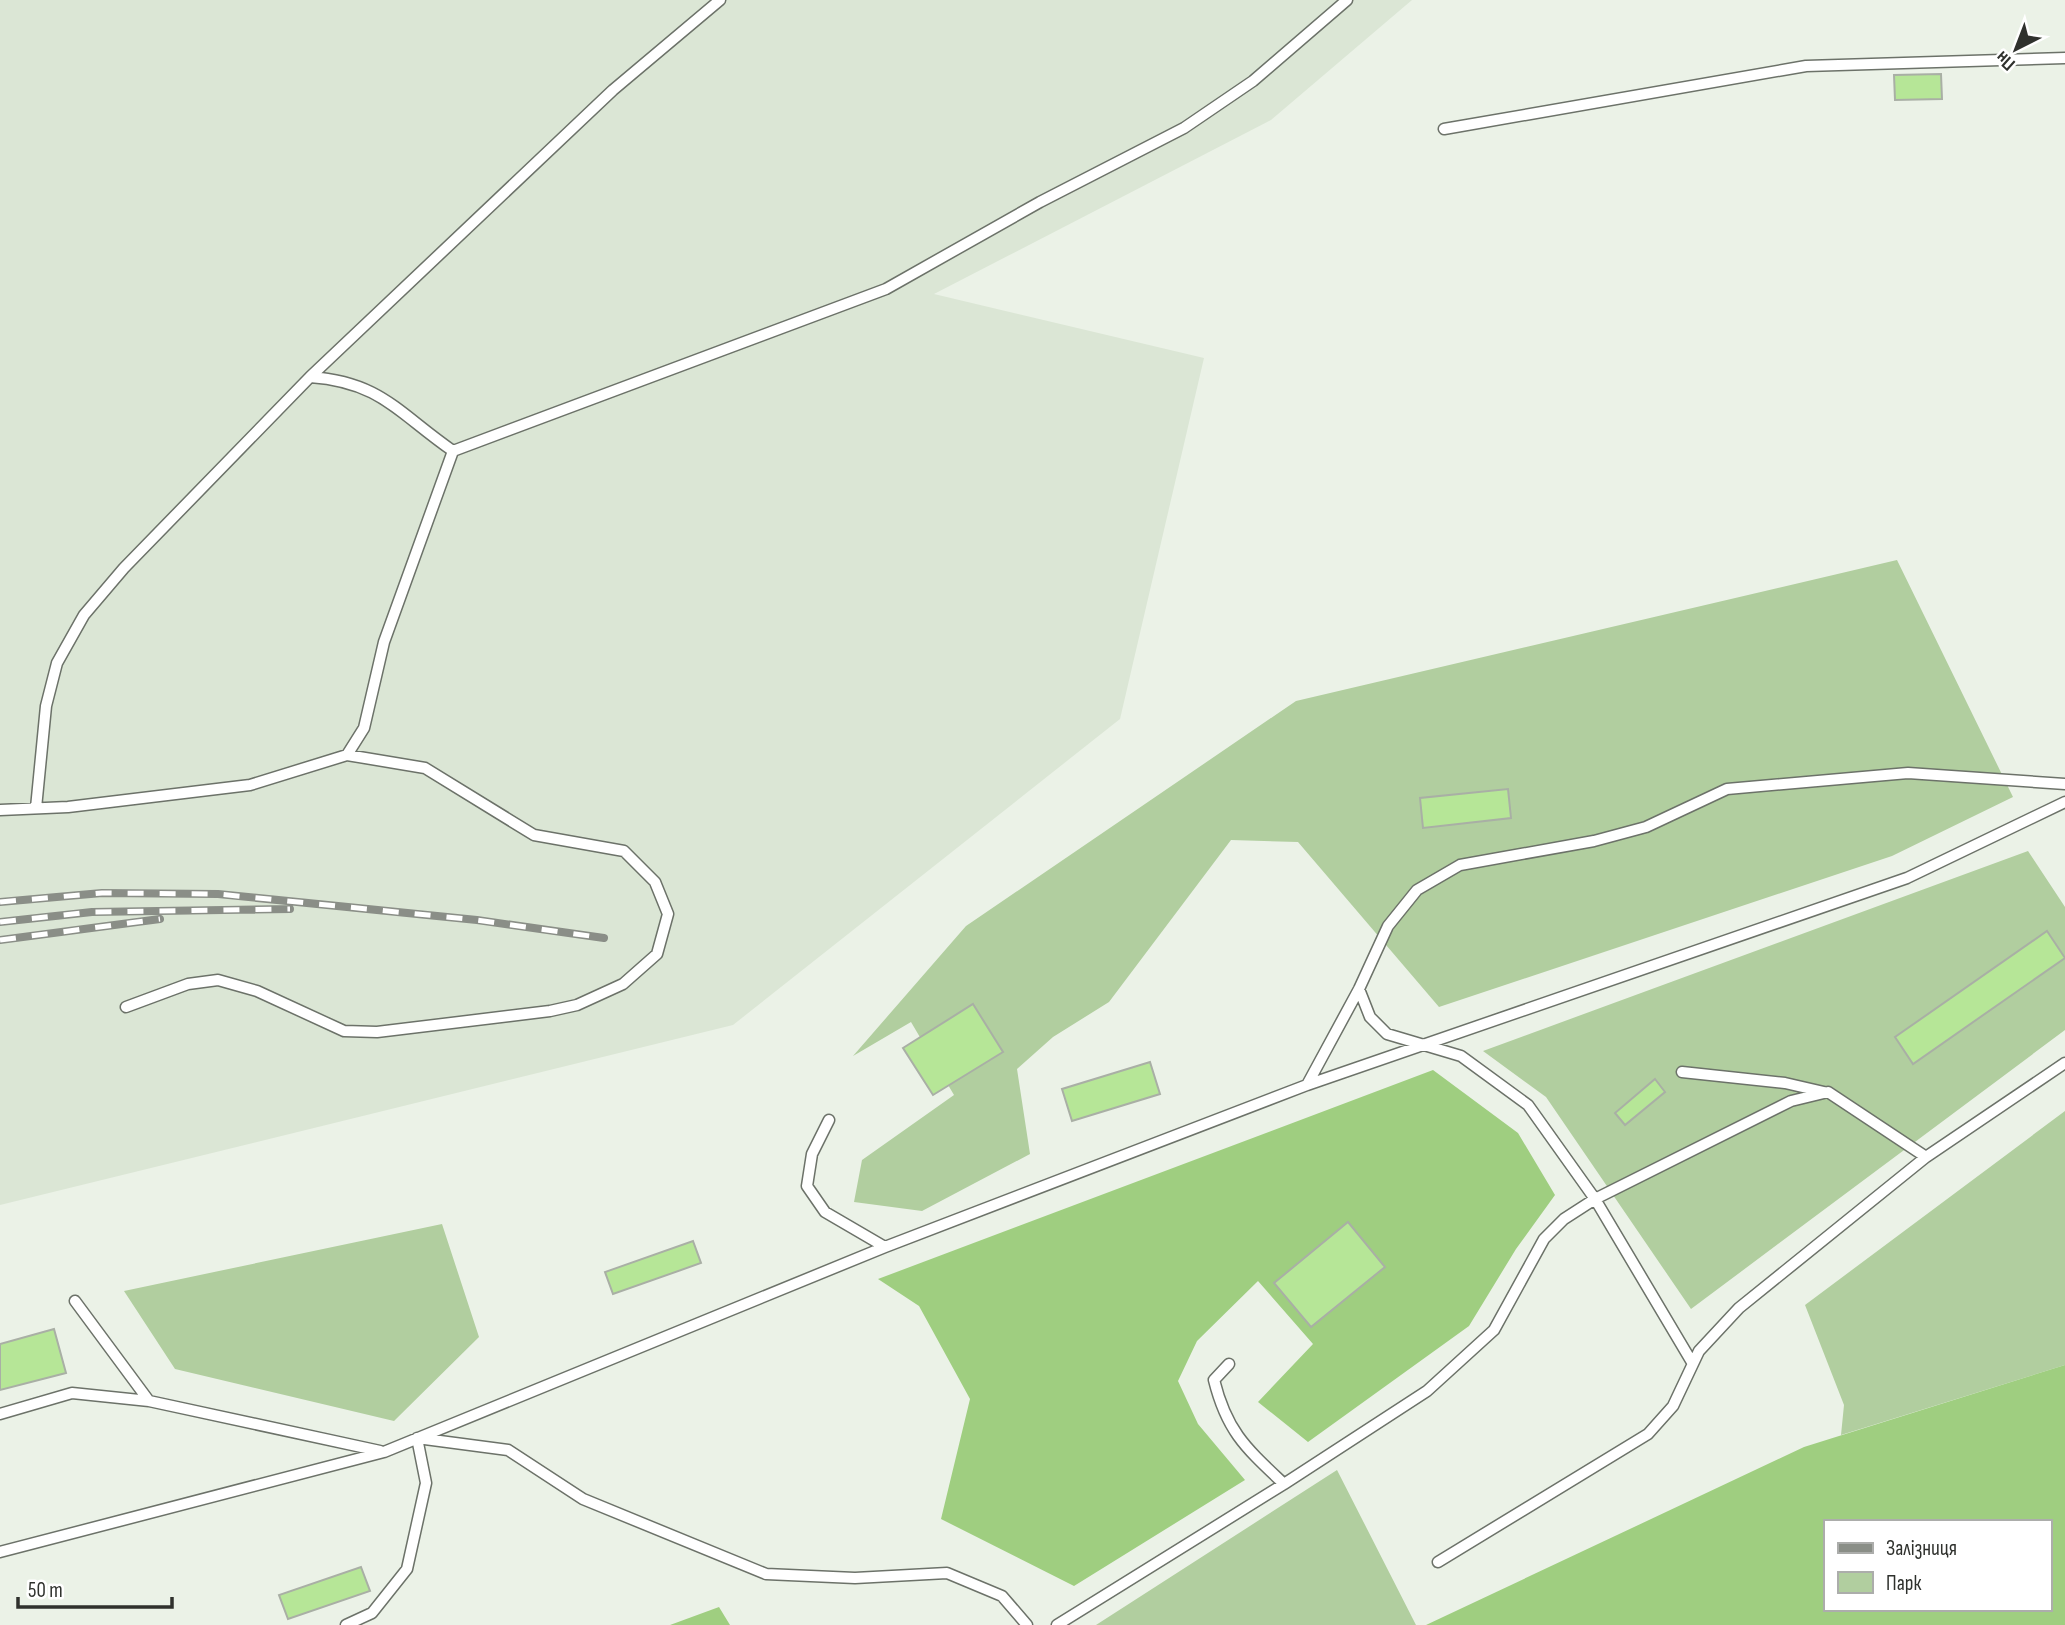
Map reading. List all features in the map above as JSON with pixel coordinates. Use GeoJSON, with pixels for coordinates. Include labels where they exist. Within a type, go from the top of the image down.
{"type":"FeatureCollection","features":[{"type":"Feature","properties":{"kind":"lane"},"geometry":{"type":"LineString","coordinates":[[36,808],[46,706],[57,663],[84,615],[124,568],[310,377],[613,90],[720,0]]}},
{"type":"Feature","properties":{"kind":"lane"},"geometry":{"type":"LineString","coordinates":[[348,755],[364,728],[384,642],[453,451],[886,289],[1040,202],[1184,128],[1253,81],[1347,0]]}},
{"type":"Feature","properties":{"kind":"lane"},"geometry":{"type":"LineString","coordinates":[[1444,129],[1806,66],[2065,58]]}},
{"type":"Feature","properties":{"kind":"lane"},"geometry":{"type":"LineString","coordinates":[[310,377],[341,379],[380,394],[453,451]]}},
{"type":"Feature","properties":{"kind":"lane"},"geometry":{"type":"LineString","coordinates":[[0,810],[250,785],[348,755],[425,768],[534,835],[624,851],[655,882],[667,914],[657,954],[623,984],[577,1004],[550,1011],[377,1032],[344,1031],[257,991],[218,979],[188,984],[126,1007]]}},
{"type":"Feature","properties":{"kind":"lane"},"geometry":{"type":"LineString","coordinates":[[1307,1085],[1359,989],[1388,926],[1417,890],[1460,865],[1594,841],[1646,827],[1727,789],[1908,773],[2065,784]]}},
{"type":"Feature","properties":{"kind":"lane"},"geometry":{"type":"LineString","coordinates":[[0,1552],[384,1452],[884,1247],[1307,1085],[1907,878],[2065,802]]}},
{"type":"Feature","properties":{"kind":"lane"},"geometry":{"type":"LineString","coordinates":[[1359,989],[1370,1017],[1387,1034],[1461,1056],[1528,1105],[1595,1199],[1693,1364]]}},
{"type":"Feature","properties":{"kind":"lane"},"geometry":{"type":"LineString","coordinates":[[1438,1562],[1648,1434],[1673,1406],[1699,1351],[1739,1308],[1926,1157],[2065,1063]]}},
{"type":"Feature","properties":{"kind":"lane"},"geometry":{"type":"LineString","coordinates":[[1682,1072],[1785,1083],[1828,1093],[1926,1157]]}},
{"type":"Feature","properties":{"kind":"lane"},"geometry":{"type":"LineString","coordinates":[[1057,1625],[1427,1391],[1494,1330],[1545,1239],[1564,1219],[1595,1199],[1791,1101],[1828,1093]]}},
{"type":"Feature","properties":{"kind":"lane"},"geometry":{"type":"LineString","coordinates":[[829,1120],[812,1154],[807,1186],[825,1212],[884,1247]]}},
{"type":"Feature","properties":{"kind":"lane"},"geometry":{"type":"LineString","coordinates":[[75,1301],[149,1401]]}},
{"type":"Feature","properties":{"kind":"lane"},"geometry":{"type":"LineString","coordinates":[[1229,1364],[1214,1380],[1222,1413],[1247,1448],[1284,1483]]}},
{"type":"Feature","properties":{"kind":"lane"},"geometry":{"type":"LineString","coordinates":[[0,1414],[72,1393],[149,1401],[384,1452]]}},
{"type":"Feature","properties":{"kind":"lane"},"geometry":{"type":"LineString","coordinates":[[346,1625],[372,1613],[407,1569],[426,1483],[417,1438]]}},
{"type":"Feature","properties":{"kind":"lane"},"geometry":{"type":"LineString","coordinates":[[417,1438],[508,1450],[583,1499],[766,1574],[855,1578],[947,1573],[1002,1596],[1027,1625]]}},
{"type":"Feature","properties":{"kind":"shaded area"},"geometry":{"type":"Polygon","coordinates":[[[0,0],[1412,0],[1271,120],[934,294],[1204,358],[1120,719],[733,1025],[0,1205],[0,0]]]}},
{"type":"Feature","properties":{"kind":"green space"},"geometry":{"type":"Polygon","coordinates":[[[1897,560],[2013,797],[1892,856],[1439,1007],[1298,842],[1231,840],[1109,1002],[1053,1037],[1017,1069],[1030,1154],[922,1211],[854,1202],[862,1160],[954,1095],[911,1022],[853,1056],[966,926],[1296,701],[1897,560]]]}},
{"type":"Feature","properties":{"kind":"green space"},"geometry":{"type":"Polygon","coordinates":[[[2028,851],[2065,907],[2065,1030],[1691,1309],[1546,1097],[1483,1051],[2028,851]]]}},
{"type":"Feature","properties":{"kind":"green space"},"geometry":{"type":"Polygon","coordinates":[[[1433,1070],[1518,1133],[1555,1195],[1516,1249],[1469,1326],[1308,1442],[1258,1402],[1313,1344],[1258,1281],[1197,1341],[1178,1381],[1198,1424],[1245,1480],[1074,1586],[941,1519],[970,1399],[919,1306],[878,1279],[1433,1070]]]}},
{"type":"Feature","properties":{"kind":"green space"},"geometry":{"type":"Polygon","coordinates":[[[2065,1111],[2065,1365],[1841,1435],[1844,1405],[1805,1305],[2065,1111]]]}},
{"type":"Feature","properties":{"kind":"green space"},"geometry":{"type":"Polygon","coordinates":[[[442,1224],[479,1337],[394,1421],[175,1369],[124,1291],[442,1224]]]}},
{"type":"Feature","properties":{"kind":"green space"},"geometry":{"type":"Polygon","coordinates":[[[2065,1365],[2065,1625],[1426,1625],[1804,1447],[2065,1365]]]}},
{"type":"Feature","properties":{"kind":"green space"},"geometry":{"type":"Polygon","coordinates":[[[1337,1470],[1416,1625],[1096,1625],[1337,1470]]]}},
{"type":"Feature","properties":{"kind":"green space"},"geometry":{"type":"Polygon","coordinates":[[[719,1607],[730,1625],[670,1625],[719,1607]]]}},
{"type":"Feature","properties":{"kind":"building"},"geometry":{"type":"Polygon","coordinates":[[[1941,74],[1942,99],[1895,100],[1894,75],[1941,74]]]}},
{"type":"Feature","properties":{"kind":"building"},"geometry":{"type":"Polygon","coordinates":[[[1508,789],[1511,818],[1423,828],[1420,798],[1508,789]]]}},
{"type":"Feature","properties":{"kind":"building"},"geometry":{"type":"Polygon","coordinates":[[[2047,931],[2065,958],[1913,1064],[1895,1037],[2047,931]]]}},
{"type":"Feature","properties":{"kind":"building"},"geometry":{"type":"Polygon","coordinates":[[[973,1004],[1003,1052],[933,1095],[903,1048],[973,1004]]]}},
{"type":"Feature","properties":{"kind":"building"},"geometry":{"type":"Polygon","coordinates":[[[1150,1062],[1160,1094],[1072,1121],[1062,1089],[1150,1062]]]}},
{"type":"Feature","properties":{"kind":"building"},"geometry":{"type":"Polygon","coordinates":[[[1655,1079],[1665,1092],[1625,1125],[1615,1113],[1655,1079]]]}},
{"type":"Feature","properties":{"kind":"building"},"geometry":{"type":"Polygon","coordinates":[[[1348,1222],[1385,1267],[1311,1327],[1274,1283],[1348,1222]]]}},
{"type":"Feature","properties":{"kind":"building"},"geometry":{"type":"Polygon","coordinates":[[[693,1241],[701,1263],[613,1294],[605,1272],[693,1241]]]}},
{"type":"Feature","properties":{"kind":"building"},"geometry":{"type":"Polygon","coordinates":[[[54,1329],[66,1373],[0,1390],[0,1344],[54,1329]]]}},
{"type":"Feature","properties":{"kind":"building"},"geometry":{"type":"Polygon","coordinates":[[[361,1567],[370,1591],[288,1619],[279,1595],[361,1567]]]}},
{"type":"Feature","properties":{"kind":"railway"},"geometry":{"type":"LineString","coordinates":[[0,902],[102,893],[218,894],[477,920],[604,938]]}},
{"type":"Feature","properties":{"kind":"railway"},"geometry":{"type":"LineString","coordinates":[[0,922],[92,912],[290,909]]}},
{"type":"Feature","properties":{"kind":"railway"},"geometry":{"type":"LineString","coordinates":[[0,940],[160,919]]}}]}
